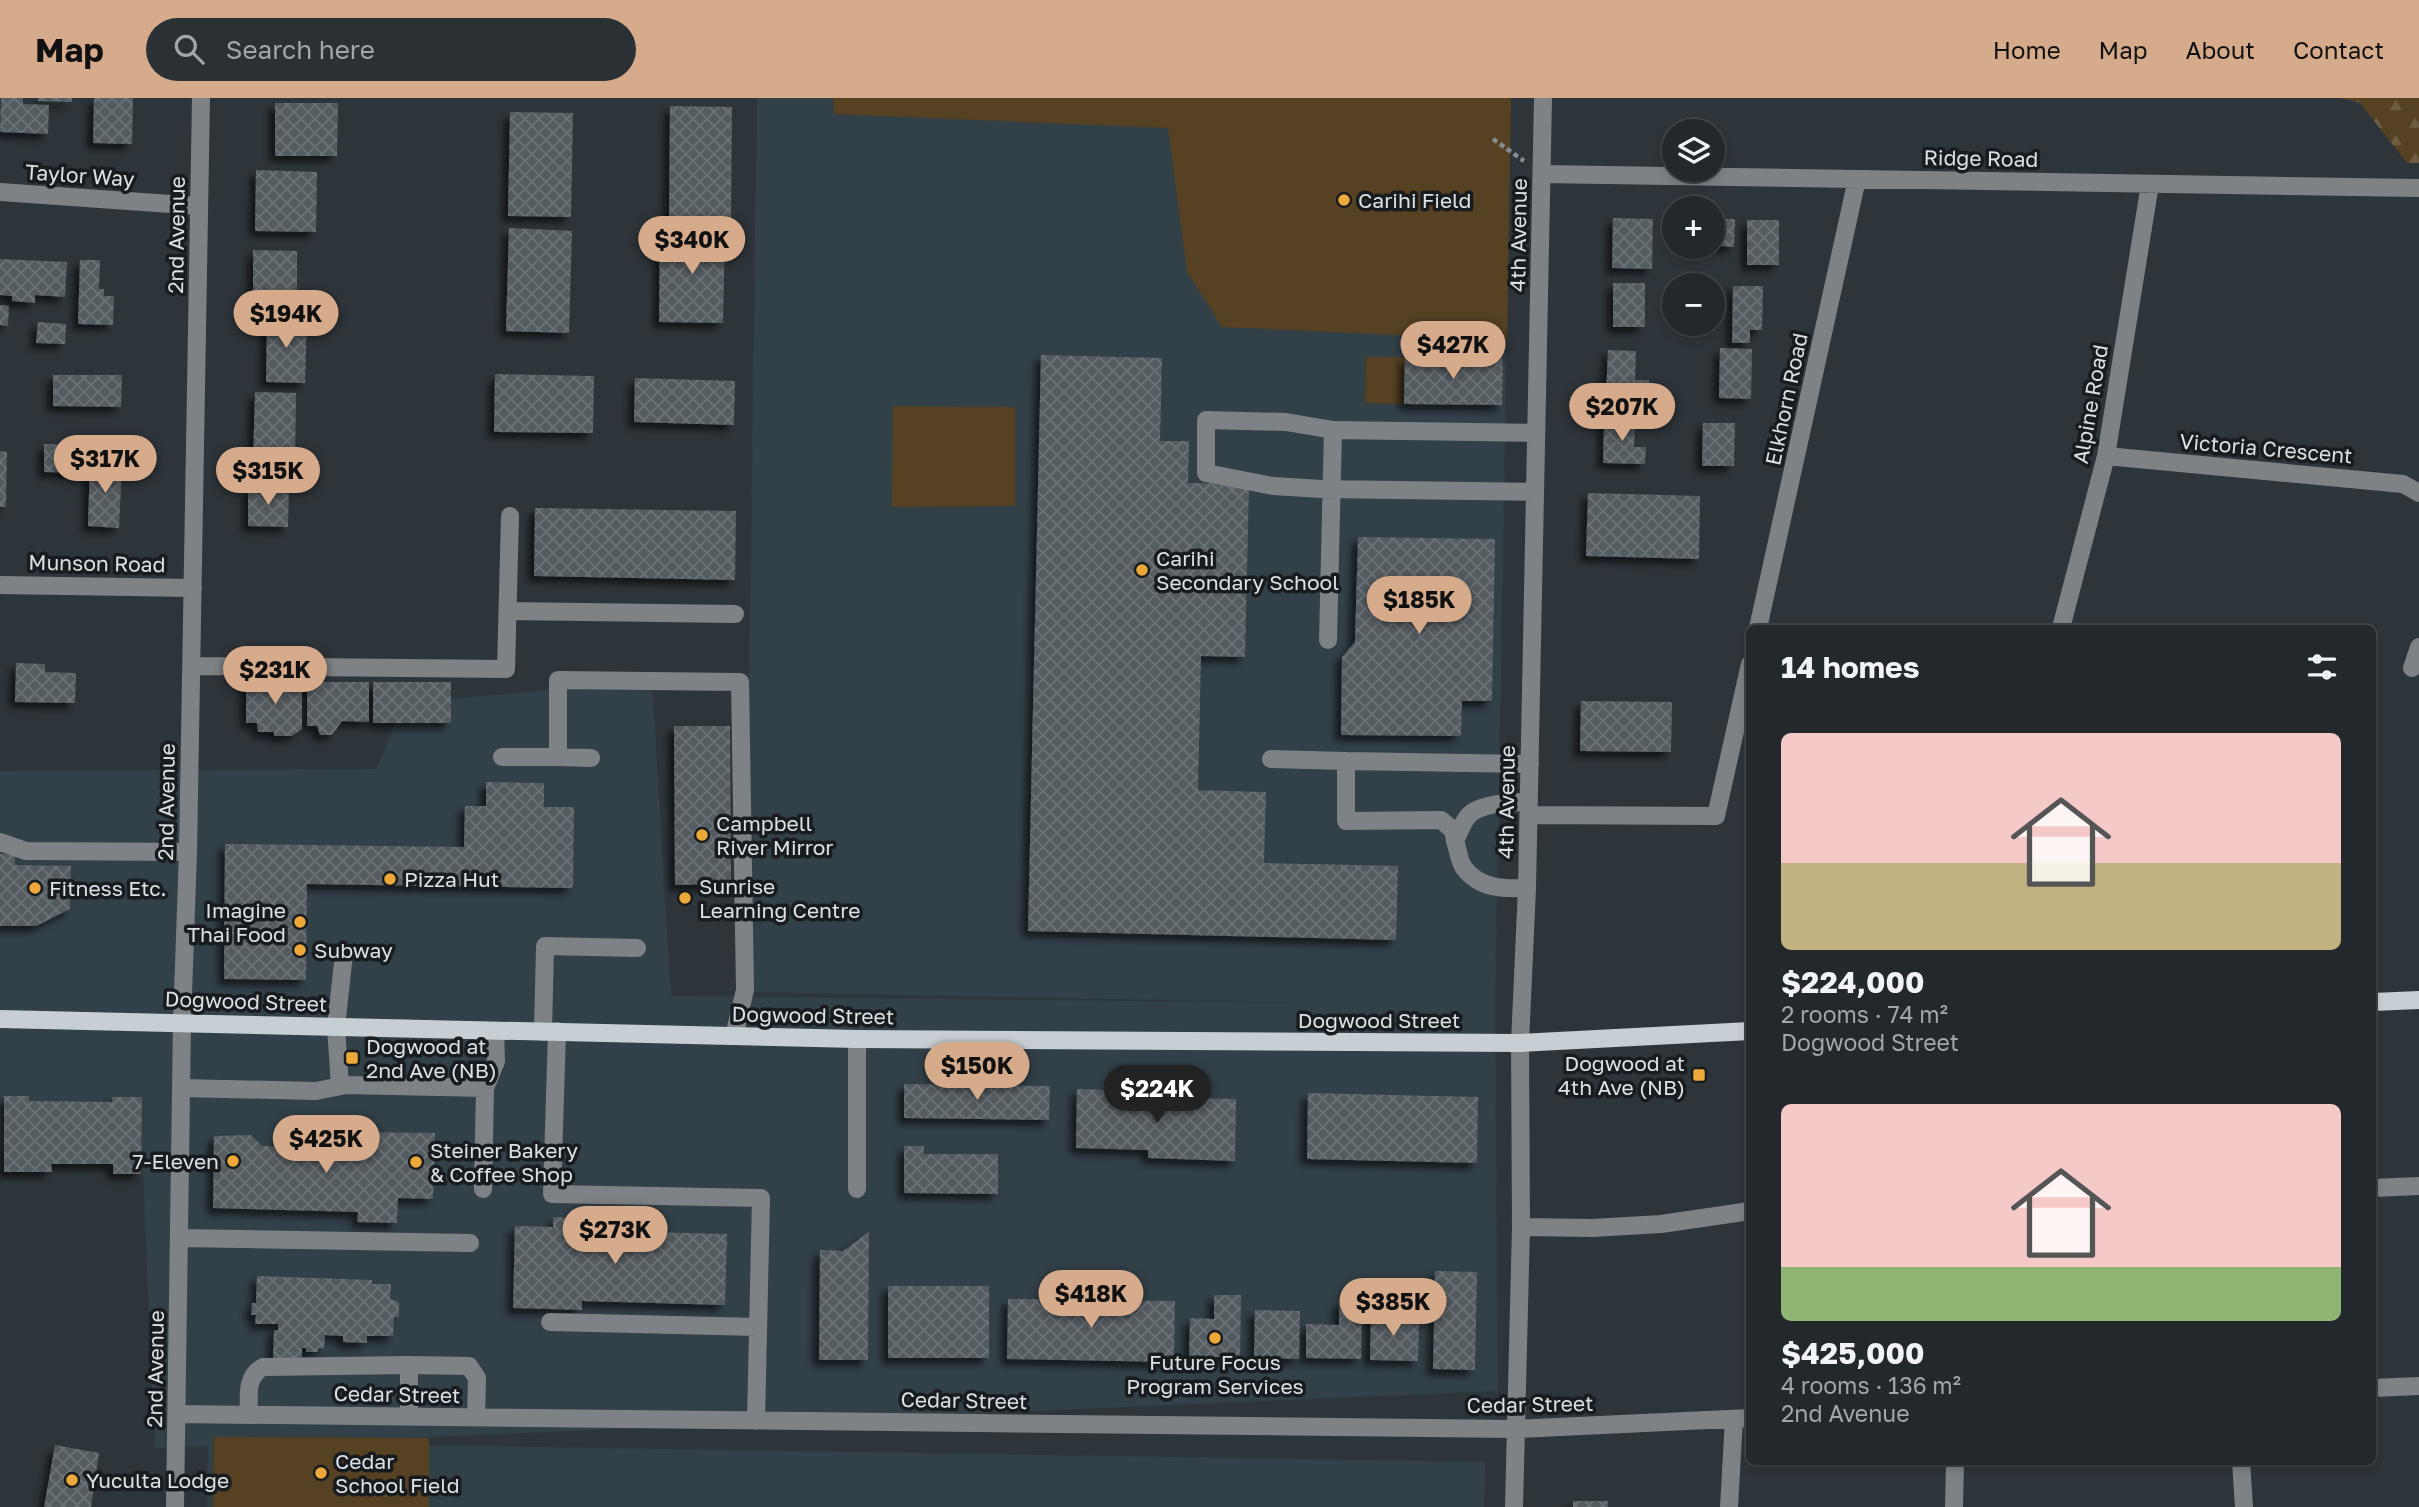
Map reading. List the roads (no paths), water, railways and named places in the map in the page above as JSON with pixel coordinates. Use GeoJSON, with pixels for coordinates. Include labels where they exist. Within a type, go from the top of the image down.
{"type":"FeatureCollection","features":[{"type":"Feature","properties":{"kind":"main road"},"geometry":{"type":"LineString","coordinates":[[2376,1002],[2419,1000]]}},
{"type":"Feature","properties":{"kind":"main road","name":"Dogwood Street"},"geometry":{"type":"LineString","coordinates":[[0,1019],[857,1039],[1520,1043],[1746,1031]]}},
{"type":"Feature","properties":{"kind":"street","name":"2nd Avenue"},"geometry":{"type":"LineString","coordinates":[[175,1507],[201,98]]}},
{"type":"Feature","properties":{"kind":"street","name":"4th Avenue"},"geometry":{"type":"LineString","coordinates":[[1514,1507],[1521,1227],[1520,1043],[1529,808],[1543,98]]}},
{"type":"Feature","properties":{"kind":"street","name":"Ridge Road"},"geometry":{"type":"LineString","coordinates":[[1542,174],[2419,188]]}},
{"type":"Feature","properties":{"kind":"street","name":"Elkhorn Road"},"geometry":{"type":"LineString","coordinates":[[1759,625],[1857,179]]}},
{"type":"Feature","properties":{"kind":"street","name":"Alpine Road"},"geometry":{"type":"LineString","coordinates":[[2062,625],[2106,456],[2150,184]]}},
{"type":"Feature","properties":{"kind":"street","name":"Taylor Way"},"geometry":{"type":"LineString","coordinates":[[0,192],[199,206]]}},
{"type":"Feature","properties":{"kind":"street"},"geometry":{"type":"LineString","coordinates":[[1535,492],[1273,486],[1206,473],[1206,420],[1286,422],[1333,430],[1536,433]]}},
{"type":"Feature","properties":{"kind":"street"},"geometry":{"type":"LineString","coordinates":[[1328,640],[1333,430]]}},
{"type":"Feature","properties":{"kind":"street","name":"Victoria Crescent"},"geometry":{"type":"LineString","coordinates":[[2106,456],[2403,484],[2419,493]]}},
{"type":"Feature","properties":{"kind":"street"},"geometry":{"type":"LineString","coordinates":[[191,666],[506,668],[510,516]]}},
{"type":"Feature","properties":{"kind":"street","name":"Munson Road"},"geometry":{"type":"LineString","coordinates":[[0,585],[193,588]]}},
{"type":"Feature","properties":{"kind":"street"},"geometry":{"type":"LineString","coordinates":[[508,611],[735,614]]}},
{"type":"Feature","properties":{"kind":"street"},"geometry":{"type":"LineString","coordinates":[[2412,668],[2419,647]]}},
{"type":"Feature","properties":{"kind":"street"},"geometry":{"type":"LineString","coordinates":[[558,758],[558,680],[740,682],[745,990],[734,1036]]}},
{"type":"Feature","properties":{"kind":"street"},"geometry":{"type":"LineString","coordinates":[[1455,841],[1469,815],[1509,802],[1529,808],[1716,816],[1746,682]]}},
{"type":"Feature","properties":{"kind":"street"},"geometry":{"type":"LineString","coordinates":[[502,757],[591,758]]}},
{"type":"Feature","properties":{"kind":"street"},"geometry":{"type":"LineString","coordinates":[[1271,760],[1530,764]]}},
{"type":"Feature","properties":{"kind":"street"},"geometry":{"type":"LineString","coordinates":[[1346,761],[1346,821],[1441,820],[1453,830],[1462,867],[1480,882],[1502,889],[1527,888]]}},
{"type":"Feature","properties":{"kind":"street"},"geometry":{"type":"LineString","coordinates":[[0,842],[26,851],[188,852]]}},
{"type":"Feature","properties":{"kind":"street"},"geometry":{"type":"LineString","coordinates":[[637,948],[545,946],[550,1031],[552,1194],[761,1198],[756,1421]]}},
{"type":"Feature","properties":{"kind":"street"},"geometry":{"type":"LineString","coordinates":[[340,1086],[336,1027],[342,963]]}},
{"type":"Feature","properties":{"kind":"street"},"geometry":{"type":"LineString","coordinates":[[483,1189],[485,1088],[496,1061],[495,1031]]}},
{"type":"Feature","properties":{"kind":"street"},"geometry":{"type":"LineString","coordinates":[[857,1039],[857,1189]]}},
{"type":"Feature","properties":{"kind":"street"},"geometry":{"type":"LineString","coordinates":[[181,1088],[316,1091],[340,1086],[485,1088]]}},
{"type":"Feature","properties":{"kind":"street"},"geometry":{"type":"LineString","coordinates":[[2376,1188],[2419,1186]]}},
{"type":"Feature","properties":{"kind":"street"},"geometry":{"type":"LineString","coordinates":[[1521,1227],[1592,1228],[1661,1224],[1746,1212]]}},
{"type":"Feature","properties":{"kind":"street"},"geometry":{"type":"LineString","coordinates":[[180,1238],[470,1243]]}},
{"type":"Feature","properties":{"kind":"street"},"geometry":{"type":"LineString","coordinates":[[550,1322],[758,1327]]}},
{"type":"Feature","properties":{"kind":"street"},"geometry":{"type":"LineString","coordinates":[[408,1417],[410,1366]]}},
{"type":"Feature","properties":{"kind":"street"},"geometry":{"type":"LineString","coordinates":[[249,1415],[249,1383],[255,1372],[263,1367],[469,1366],[477,1378],[477,1418]]}},
{"type":"Feature","properties":{"kind":"street"},"geometry":{"type":"LineString","coordinates":[[2376,1388],[2419,1386]]}},
{"type":"Feature","properties":{"kind":"street","name":"Cedar Street"},"geometry":{"type":"LineString","coordinates":[[177,1414],[1516,1429],[1742,1418]]}},
{"type":"Feature","properties":{"kind":"street"},"geometry":{"type":"LineString","coordinates":[[1729,1507],[1742,1418]]}},
{"type":"Feature","properties":{"kind":"street"},"geometry":{"type":"LineString","coordinates":[[1954,1507],[1955,1465]]}},
{"type":"Feature","properties":{"kind":"street"},"geometry":{"type":"LineString","coordinates":[[2241,1465],[2244,1507]]}},
{"type":"Feature","properties":{"kind":"place","name":"Carihi Field"},"geometry":{"type":"Point","coordinates":[1344,200]}},
{"type":"Feature","properties":{"kind":"place","name":"Carihi Secondary School"},"geometry":{"type":"Point","coordinates":[1142,570]}},
{"type":"Feature","properties":{"kind":"place","name":"Campbell River Mirror"},"geometry":{"type":"Point","coordinates":[702,835]}},
{"type":"Feature","properties":{"kind":"place","name":"Pizza Hut"},"geometry":{"type":"Point","coordinates":[390,879]}},
{"type":"Feature","properties":{"kind":"place","name":"Fitness Etc."},"geometry":{"type":"Point","coordinates":[35,888]}},
{"type":"Feature","properties":{"kind":"place","name":"Sunrise Learning Centre"},"geometry":{"type":"Point","coordinates":[685,898]}},
{"type":"Feature","properties":{"kind":"place","name":"Imagine Thai Food"},"geometry":{"type":"Point","coordinates":[300,922]}},
{"type":"Feature","properties":{"kind":"place","name":"Subway"},"geometry":{"type":"Point","coordinates":[300,950]}},
{"type":"Feature","properties":{"kind":"place","name":"Dogwood at 2nd Ave (NB)"},"geometry":{"type":"Point","coordinates":[352,1058]}},
{"type":"Feature","properties":{"kind":"place","name":"Dogwood at 4th Ave (NB)"},"geometry":{"type":"Point","coordinates":[1699,1075]}},
{"type":"Feature","properties":{"kind":"place","name":"7-Eleven"},"geometry":{"type":"Point","coordinates":[233,1161]}},
{"type":"Feature","properties":{"kind":"place","name":"Steiner Bakery & Coffee Shop"},"geometry":{"type":"Point","coordinates":[416,1162]}},
{"type":"Feature","properties":{"kind":"place","name":"Future Focus Program Services"},"geometry":{"type":"Point","coordinates":[1215,1338]}},
{"type":"Feature","properties":{"kind":"place","name":"Cedar School Field"},"geometry":{"type":"Point","coordinates":[321,1473]}},
{"type":"Feature","properties":{"kind":"place","name":"Yuculta Lodge"},"geometry":{"type":"Point","coordinates":[72,1480]}}]}
